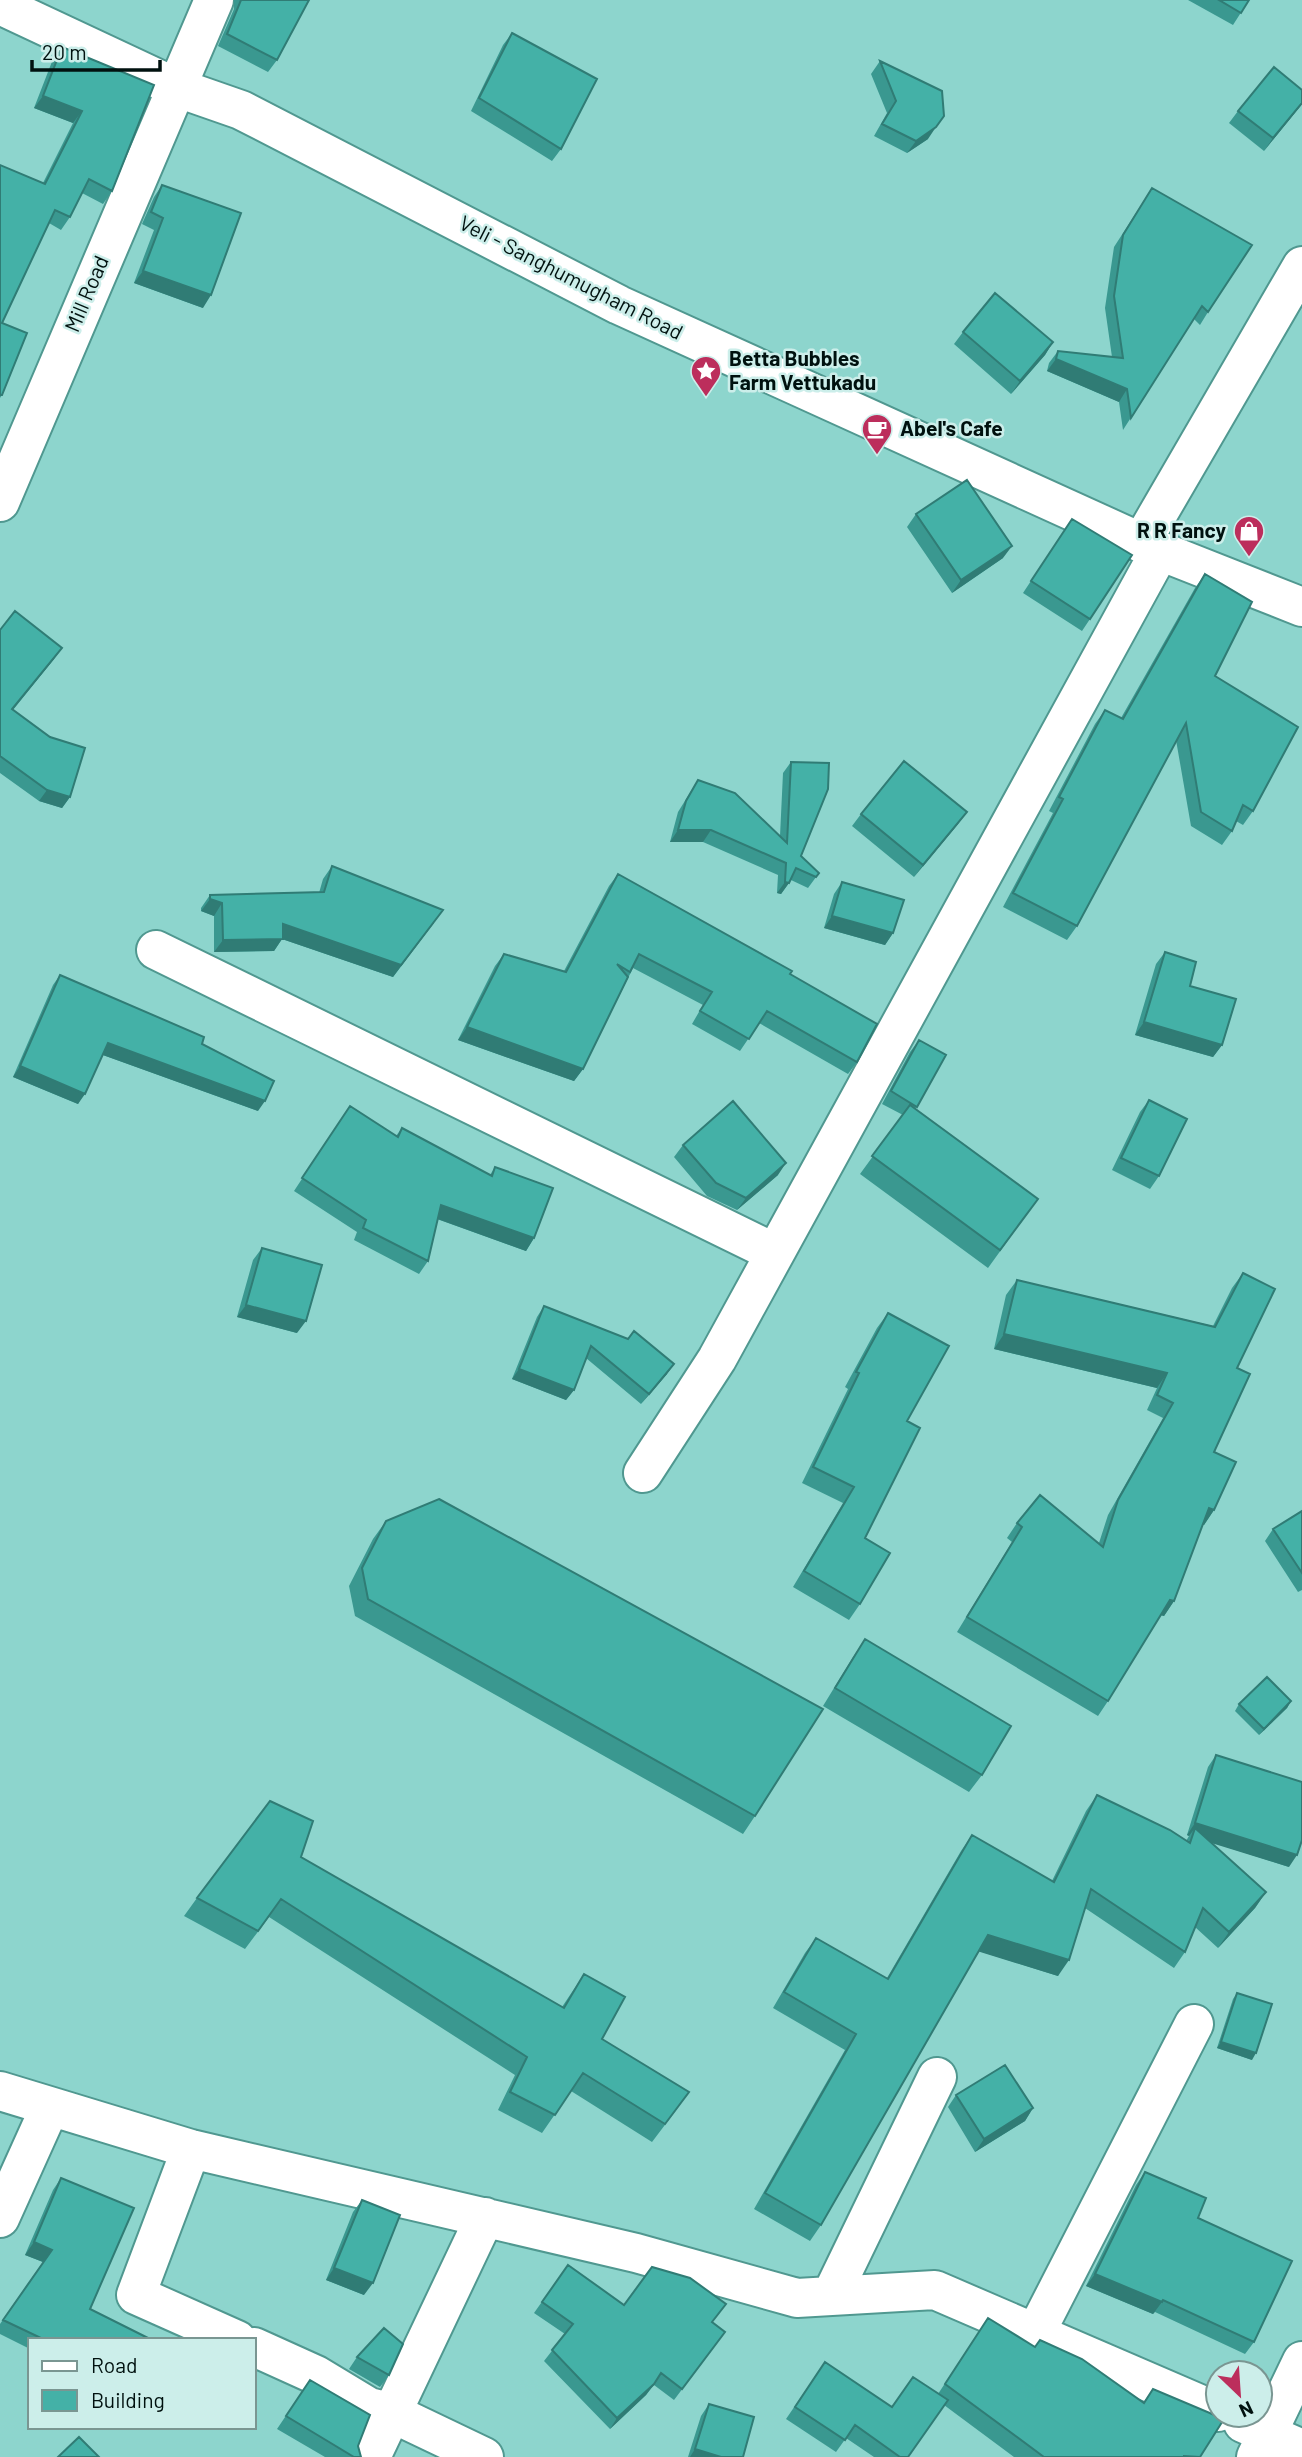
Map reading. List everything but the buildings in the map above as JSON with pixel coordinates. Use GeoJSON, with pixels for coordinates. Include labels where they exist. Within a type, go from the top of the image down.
{"type":"FeatureCollection","features":[{"type":"Feature","properties":{"kind":"street","name":"Mill Road"},"geometry":{"type":"LineString","coordinates":[[0,502],[175,87],[215,0]]}},
{"type":"Feature","properties":{"kind":"street","name":"Veli - Sanghumugham Road"},"geometry":{"type":"LineString","coordinates":[[0,5],[175,87],[241,110],[619,305],[1150,547],[1302,607]]}},
{"type":"Feature","properties":{"kind":"street"},"geometry":{"type":"LineString","coordinates":[[643,1473],[717,1359],[775,1253],[1302,266]]}},
{"type":"Feature","properties":{"kind":"street"},"geometry":{"type":"LineString","coordinates":[[156,950],[775,1253]]}},
{"type":"Feature","properties":{"kind":"street"},"geometry":{"type":"LineString","coordinates":[[1035,2332],[1194,2024]]}},
{"type":"Feature","properties":{"kind":"street"},"geometry":{"type":"LineString","coordinates":[[831,2296],[937,2077]]}},
{"type":"Feature","properties":{"kind":"street"},"geometry":{"type":"LineString","coordinates":[[0,2091],[191,2149],[636,2253],[797,2298],[935,2290],[1204,2406]]}},
{"type":"Feature","properties":{"kind":"street"},"geometry":{"type":"LineString","coordinates":[[0,2218],[50,2107]]}},
{"type":"Feature","properties":{"kind":"street"},"geometry":{"type":"LineString","coordinates":[[191,2149],[136,2295],[233,2338]]}},
{"type":"Feature","properties":{"kind":"street"},"geometry":{"type":"LineString","coordinates":[[371,2457],[485,2217]]}},
{"type":"Feature","properties":{"kind":"street"},"geometry":{"type":"LineString","coordinates":[[256,2348],[316,2375],[369,2407],[392,2413],[484,2457]]}},
{"type":"Feature","properties":{"kind":"street"},"geometry":{"type":"LineString","coordinates":[[1261,2445],[1302,2361]]}},
{"type":"Feature","properties":{"kind":"street"},"geometry":{"type":"LineString","coordinates":[[1242,2429],[1261,2445],[1302,2449]]}},
{"type":"Feature","properties":{"kind":"place","name":"Betta Bubbles Farm Vettukadu"},"geometry":{"type":"Point","coordinates":[706,398]}},
{"type":"Feature","properties":{"kind":"place","name":"Abel's Cafe"},"geometry":{"type":"Point","coordinates":[877,456]}},
{"type":"Feature","properties":{"kind":"place","name":"R R Fancy"},"geometry":{"type":"Point","coordinates":[1249,558]}}]}
